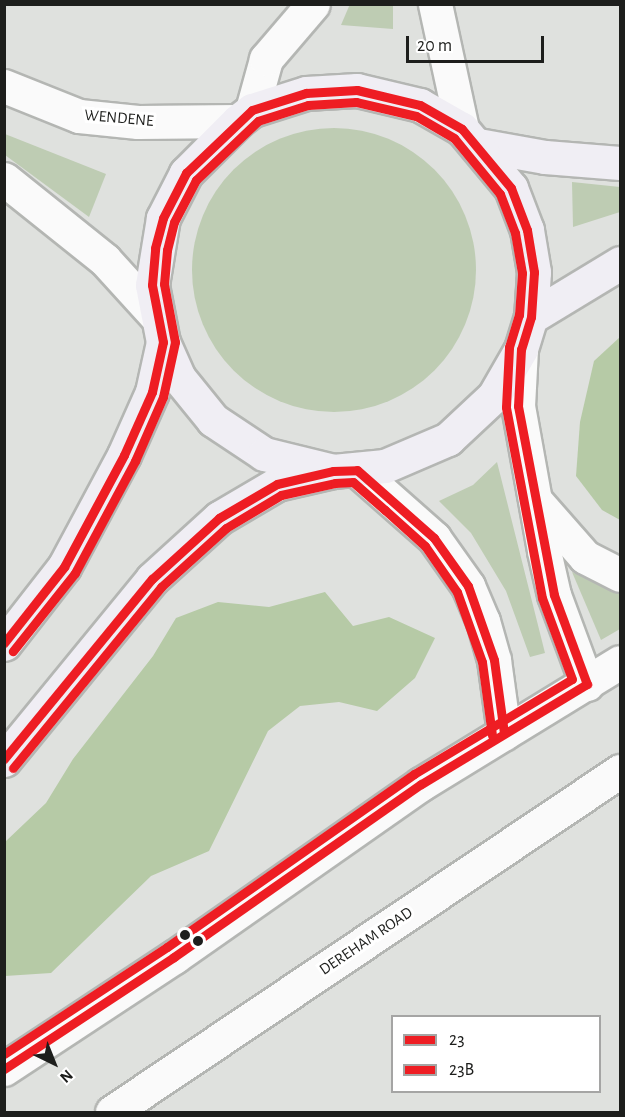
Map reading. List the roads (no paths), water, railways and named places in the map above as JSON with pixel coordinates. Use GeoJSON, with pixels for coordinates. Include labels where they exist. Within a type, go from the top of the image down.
{"type":"FeatureCollection","features":[{"type":"Feature","properties":{"kind":"highway"},"geometry":{"type":"LineString","coordinates":[[4,644],[64,567],[124,455],[152,392],[159,329],[153,276],[163,218],[186,173],[245,115],[306,93],[357,90],[420,105],[470,137],[545,157],[621,163]]}},
{"type":"Feature","properties":{"kind":"highway"},"geometry":{"type":"LineString","coordinates":[[4,760],[152,579],[219,518],[277,484],[345,470],[385,466],[448,439],[494,396],[520,349],[531,317],[534,272],[527,230],[511,188],[470,137]]}},
{"type":"Feature","properties":{"kind":"highway"},"geometry":{"type":"LineString","coordinates":[[531,317],[621,263]]}},
{"type":"Feature","properties":{"kind":"highway"},"geometry":{"type":"LineString","coordinates":[[159,329],[179,378],[213,420],[264,454],[345,470]]}},
{"type":"Feature","properties":{"kind":"street"},"geometry":{"type":"LineString","coordinates":[[245,115],[266,59],[313,4]]}},
{"type":"Feature","properties":{"kind":"street"},"geometry":{"type":"LineString","coordinates":[[435,4],[470,137]]}},
{"type":"Feature","properties":{"kind":"street","name":"WENDENE"},"geometry":{"type":"LineString","coordinates":[[4,86],[79,116],[138,122],[245,115]]}},
{"type":"Feature","properties":{"kind":"street"},"geometry":{"type":"LineString","coordinates":[[4,179],[90,246],[159,329]]}},
{"type":"Feature","properties":{"kind":"street"},"geometry":{"type":"LineString","coordinates":[[520,349],[518,406],[533,497],[554,595],[586,684]]}},
{"type":"Feature","properties":{"kind":"street"},"geometry":{"type":"LineString","coordinates":[[345,470],[434,538],[468,586],[483,621],[494,660],[504,733]]}},
{"type":"Feature","properties":{"kind":"street"},"geometry":{"type":"LineString","coordinates":[[533,497],[585,557],[621,575]]}},
{"type":"Feature","properties":{"kind":"street"},"geometry":{"type":"LineString","coordinates":[[4,1069],[174,957],[421,784],[621,662]]}},
{"type":"Feature","properties":{"kind":"street","name":"DEREHAM ROAD"},"geometry":{"type":"LineString","coordinates":[[112,1113],[621,771]]}}]}
